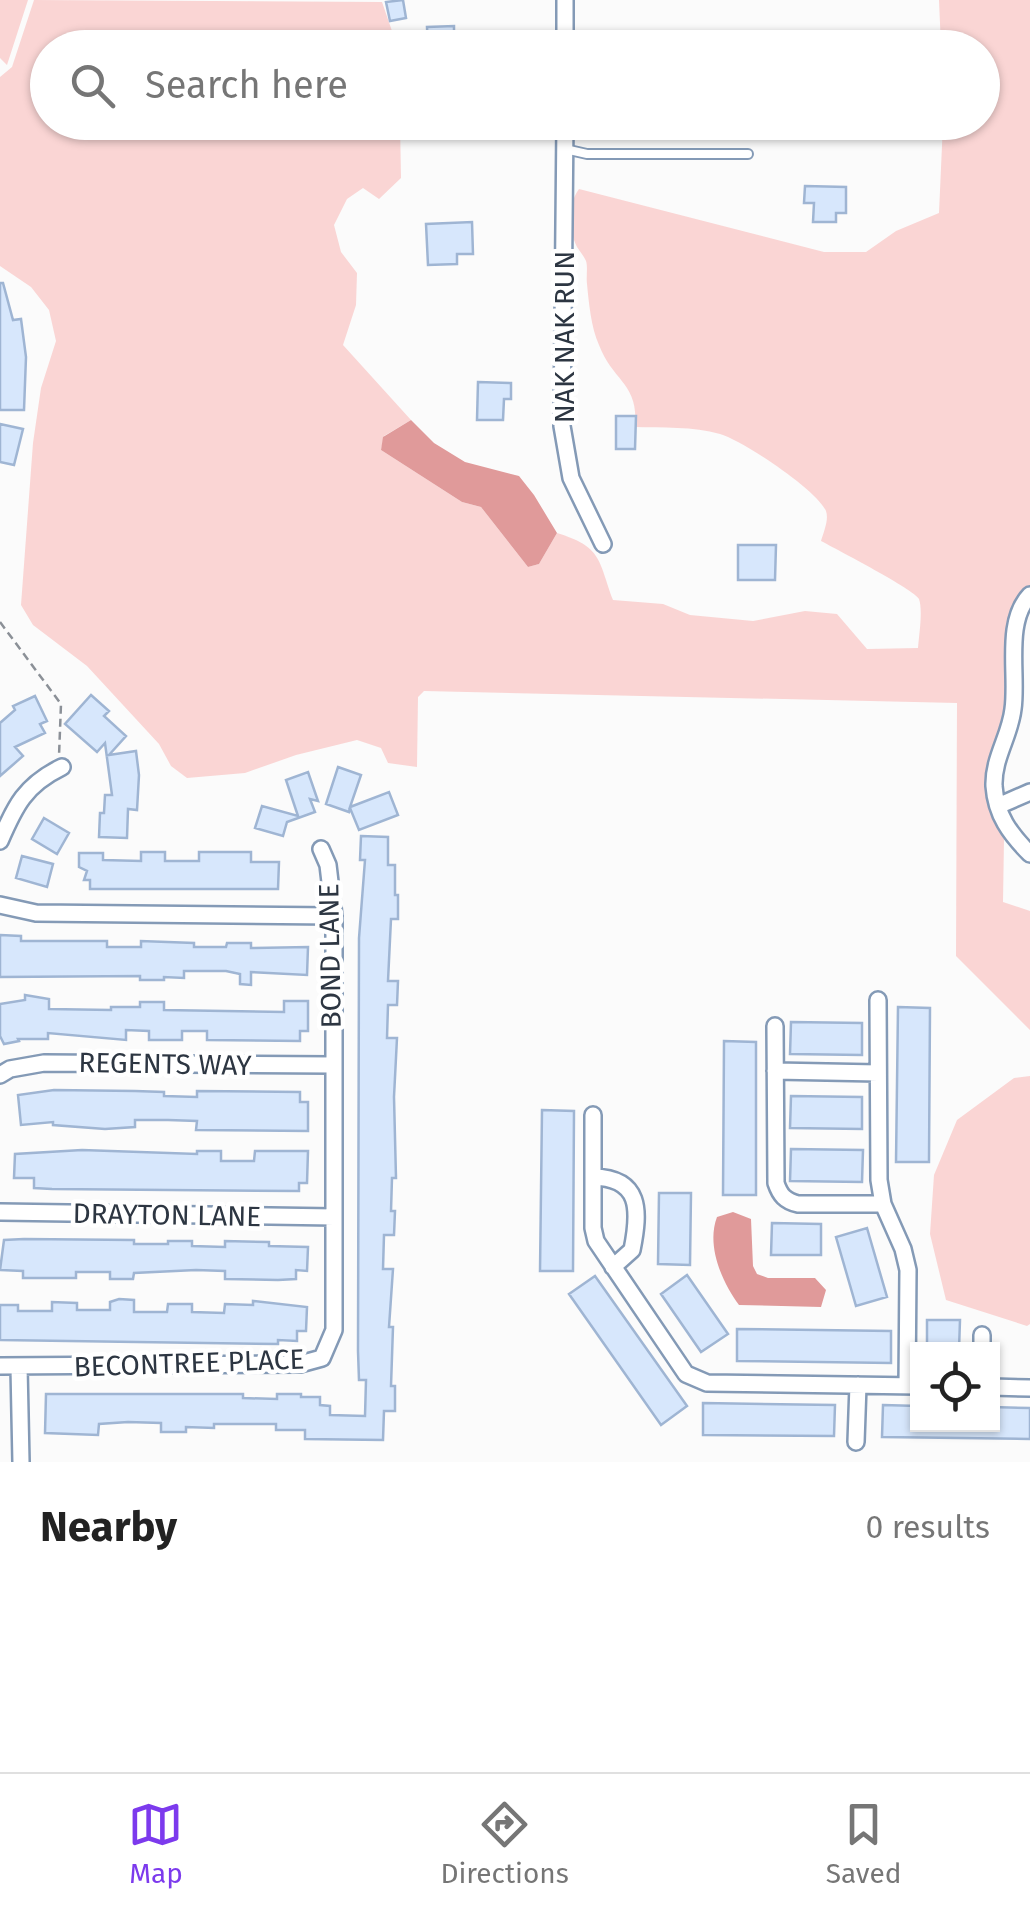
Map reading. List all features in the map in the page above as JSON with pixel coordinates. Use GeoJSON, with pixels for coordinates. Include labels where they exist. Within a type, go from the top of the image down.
{"type":"FeatureCollection","features":[{"type":"Feature","properties":{"kind":"street"},"geometry":{"type":"LineString","coordinates":[[565,0],[565,30]]}},
{"type":"Feature","properties":{"kind":"street","name":"NAK NAK RUN"},"geometry":{"type":"LineString","coordinates":[[564,140],[562,426],[572,478],[603,544]]}},
{"type":"Feature","properties":{"kind":"street"},"geometry":{"type":"LineString","coordinates":[[1030,595],[1023,602],[1016,623],[1013,712],[995,767],[998,806],[1011,834],[1030,854]]}},
{"type":"Feature","properties":{"kind":"street"},"geometry":{"type":"LineString","coordinates":[[0,841],[16,803],[42,777],[62,768]]}},
{"type":"Feature","properties":{"kind":"street"},"geometry":{"type":"LineString","coordinates":[[998,806],[1030,793]]}},
{"type":"Feature","properties":{"kind":"street","name":"BOND LANE"},"geometry":{"type":"LineString","coordinates":[[320,848],[328,865],[334,916],[332,1065]]}},
{"type":"Feature","properties":{"kind":"street"},"geometry":{"type":"LineString","coordinates":[[0,905],[36,912],[334,916]]}},
{"type":"Feature","properties":{"kind":"street"},"geometry":{"type":"LineString","coordinates":[[878,1000],[879,1180],[882,1204],[903,1249],[908,1270],[910,1342]]}},
{"type":"Feature","properties":{"kind":"street"},"geometry":{"type":"LineString","coordinates":[[775,1026],[776,1183],[780,1193],[788,1202],[798,1204],[882,1204]]}},
{"type":"Feature","properties":{"kind":"street","name":"REGENTS WAY"},"geometry":{"type":"LineString","coordinates":[[0,1075],[44,1062],[332,1065]]}},
{"type":"Feature","properties":{"kind":"street","name":"BECONTREE PLACE"},"geometry":{"type":"LineString","coordinates":[[0,1366],[300,1364],[322,1358],[334,1330],[332,1065]]}},
{"type":"Feature","properties":{"kind":"street"},"geometry":{"type":"LineString","coordinates":[[775,1071],[878,1072]]}},
{"type":"Feature","properties":{"kind":"street"},"geometry":{"type":"LineString","coordinates":[[593,1115],[592,1228],[596,1242],[686,1374],[696,1380],[910,1386]]}},
{"type":"Feature","properties":{"kind":"street"},"geometry":{"type":"LineString","coordinates":[[592,1177],[623,1182],[635,1200],[632,1250],[613,1267]]}},
{"type":"Feature","properties":{"kind":"street","name":"DRAYTON LANE"},"geometry":{"type":"LineString","coordinates":[[0,1212],[334,1217]]}},
{"type":"Feature","properties":{"kind":"street"},"geometry":{"type":"LineString","coordinates":[[19,1368],[20,1462]]}},
{"type":"Feature","properties":{"kind":"street"},"geometry":{"type":"LineString","coordinates":[[856,1442],[858,1385]]}},
{"type":"Feature","properties":{"kind":"street"},"geometry":{"type":"LineString","coordinates":[[1000,1387],[1030,1388]]}},
{"type":"Feature","properties":{"kind":"lane"},"geometry":{"type":"LineString","coordinates":[[564,149],[587,154],[748,154]]}},
{"type":"Feature","properties":{"kind":"path"},"geometry":{"type":"LineString","coordinates":[[0,622],[60,704],[58,748],[62,768]]}},
{"type":"Feature","properties":{"kind":"shaded area"},"geometry":{"type":"Polygon","coordinates":[[[0,0],[28,0],[7,65],[0,58],[0,0]]]}},
{"type":"Feature","properties":{"kind":"shaded area"},"geometry":{"type":"Polygon","coordinates":[[[34,0],[382,2],[392,30],[30,30],[30,140],[400,140],[401,178],[379,199],[363,188],[347,199],[334,225],[341,252],[357,273],[356,305],[343,345],[411,420],[384,436],[381,450],[462,502],[481,507],[528,567],[539,564],[557,533],[583,544],[601,564],[613,600],[663,604],[690,615],[753,621],[805,611],[837,614],[867,649],[918,648],[919,599],[821,541],[826,511],[794,479],[761,455],[720,434],[635,427],[629,391],[605,357],[594,331],[587,263],[574,240],[571,225],[572,203],[579,189],[824,252],[866,252],[896,231],[939,213],[942,140],[1000,140],[1000,30],[940,30],[939,0],[1030,0],[1030,585],[1017,600],[1010,623],[1007,710],[988,767],[988,786],[1004,839],[1003,902],[1030,911],[1030,1030],[956,956],[957,703],[424,691],[418,697],[417,767],[388,763],[381,748],[357,740],[245,773],[187,778],[171,766],[159,744],[87,666],[33,625],[21,605],[33,443],[41,388],[56,341],[49,310],[31,287],[0,266],[0,77],[12,67],[34,0]]]}},
{"type":"Feature","properties":{"kind":"shaded area"},"geometry":{"type":"Polygon","coordinates":[[[411,420],[434,443],[465,462],[519,476],[557,533],[539,564],[528,567],[481,507],[462,502],[381,450],[383,437],[411,420]]]}},
{"type":"Feature","properties":{"kind":"shaded area"},"geometry":{"type":"Polygon","coordinates":[[[1030,1076],[1027,1326],[946,1300],[930,1234],[934,1175],[957,1120],[1014,1078],[1030,1076]]]}},
{"type":"Feature","properties":{"kind":"shaded area"},"geometry":{"type":"Polygon","coordinates":[[[733,1212],[751,1219],[753,1266],[757,1274],[768,1278],[815,1278],[826,1290],[821,1307],[739,1305],[722,1275],[713,1240],[717,1217],[733,1212]]]}},
{"type":"Feature","properties":{"kind":"building"},"geometry":{"type":"Polygon","coordinates":[[[403,0],[406,18],[390,21],[386,2],[403,0]]]}},
{"type":"Feature","properties":{"kind":"building"},"geometry":{"type":"Polygon","coordinates":[[[454,26],[454,30],[427,30],[454,26]]]}},
{"type":"Feature","properties":{"kind":"building"},"geometry":{"type":"Polygon","coordinates":[[[805,186],[846,187],[846,213],[836,213],[836,222],[813,222],[814,203],[804,203],[805,186]]]}},
{"type":"Feature","properties":{"kind":"building"},"geometry":{"type":"Polygon","coordinates":[[[472,222],[473,254],[457,254],[457,264],[428,265],[426,224],[472,222]]]}},
{"type":"Feature","properties":{"kind":"building"},"geometry":{"type":"Polygon","coordinates":[[[0,283],[13,320],[21,319],[26,357],[24,410],[0,410],[0,283]]]}},
{"type":"Feature","properties":{"kind":"building"},"geometry":{"type":"Polygon","coordinates":[[[478,382],[511,383],[511,399],[504,399],[503,420],[477,420],[478,382]]]}},
{"type":"Feature","properties":{"kind":"building"},"geometry":{"type":"Polygon","coordinates":[[[616,416],[636,416],[635,449],[616,449],[616,416]]]}},
{"type":"Feature","properties":{"kind":"building"},"geometry":{"type":"Polygon","coordinates":[[[0,424],[23,429],[14,465],[0,462],[0,424]]]}},
{"type":"Feature","properties":{"kind":"building"},"geometry":{"type":"Polygon","coordinates":[[[738,545],[776,545],[775,580],[738,580],[738,545]]]}},
{"type":"Feature","properties":{"kind":"building"},"geometry":{"type":"Polygon","coordinates":[[[91,695],[109,711],[104,716],[126,736],[109,755],[136,751],[137,810],[128,809],[127,838],[99,837],[105,795],[112,795],[105,743],[97,752],[65,724],[91,695]]]}},
{"type":"Feature","properties":{"kind":"building"},"geometry":{"type":"Polygon","coordinates":[[[35,696],[47,721],[40,724],[45,733],[15,747],[23,756],[0,776],[0,723],[15,710],[13,706],[35,696]]]}},
{"type":"Feature","properties":{"kind":"building"},"geometry":{"type":"Polygon","coordinates":[[[338,767],[361,775],[350,807],[389,792],[398,815],[359,830],[350,808],[349,812],[326,804],[338,767]]]}},
{"type":"Feature","properties":{"kind":"building"},"geometry":{"type":"Polygon","coordinates":[[[308,772],[318,801],[310,799],[315,812],[287,822],[283,836],[255,828],[262,806],[298,816],[286,780],[308,772]]]}},
{"type":"Feature","properties":{"kind":"building"},"geometry":{"type":"Polygon","coordinates":[[[44,818],[69,833],[57,854],[32,839],[44,818]]]}},
{"type":"Feature","properties":{"kind":"building"},"geometry":{"type":"Polygon","coordinates":[[[361,836],[388,837],[388,865],[395,865],[398,895],[398,919],[391,919],[388,981],[398,981],[397,1005],[388,1005],[387,1038],[397,1038],[396,1178],[392,1178],[391,1211],[395,1211],[394,1235],[384,1235],[383,1269],[393,1269],[389,1327],[393,1327],[391,1386],[395,1386],[395,1411],[384,1411],[383,1440],[305,1439],[305,1430],[276,1430],[276,1424],[214,1424],[214,1428],[186,1427],[186,1432],[161,1432],[161,1423],[128,1422],[99,1424],[98,1435],[45,1433],[46,1394],[243,1394],[243,1398],[277,1399],[277,1394],[301,1394],[320,1397],[320,1405],[330,1406],[330,1415],[365,1416],[366,1380],[359,1380],[358,1351],[359,938],[365,860],[360,860],[361,836]]]}},
{"type":"Feature","properties":{"kind":"building"},"geometry":{"type":"Polygon","coordinates":[[[141,852],[165,852],[165,861],[199,861],[199,852],[251,852],[251,862],[279,862],[278,889],[90,889],[90,880],[84,880],[87,871],[79,867],[79,853],[103,853],[103,860],[141,861],[141,852]]]}},
{"type":"Feature","properties":{"kind":"building"},"geometry":{"type":"Polygon","coordinates":[[[22,856],[53,864],[47,887],[16,878],[22,856]]]}},
{"type":"Feature","properties":{"kind":"building"},"geometry":{"type":"Polygon","coordinates":[[[0,935],[21,936],[21,941],[107,941],[107,947],[141,947],[141,941],[194,943],[194,947],[251,943],[251,948],[308,947],[307,975],[251,972],[251,985],[240,984],[240,974],[226,971],[184,971],[184,978],[164,980],[140,980],[140,976],[0,977],[0,935]]]}},
{"type":"Feature","properties":{"kind":"building"},"geometry":{"type":"Polygon","coordinates":[[[25,995],[49,999],[49,1009],[111,1010],[140,1007],[140,1002],[164,1002],[164,1010],[284,1012],[284,1001],[308,1001],[308,1031],[300,1031],[300,1041],[207,1040],[207,1031],[182,1031],[182,1040],[149,1040],[149,1031],[126,1030],[126,1040],[48,1033],[48,1039],[18,1039],[4,1044],[0,1036],[0,1004],[25,1000],[25,995]]]}},
{"type":"Feature","properties":{"kind":"building"},"geometry":{"type":"Polygon","coordinates":[[[898,1007],[930,1008],[929,1162],[896,1162],[898,1007]]]}},
{"type":"Feature","properties":{"kind":"building"},"geometry":{"type":"Polygon","coordinates":[[[791,1022],[862,1023],[862,1055],[790,1054],[791,1022]]]}},
{"type":"Feature","properties":{"kind":"building"},"geometry":{"type":"Polygon","coordinates":[[[724,1041],[756,1042],[756,1195],[723,1195],[724,1041]]]}},
{"type":"Feature","properties":{"kind":"building"},"geometry":{"type":"Polygon","coordinates":[[[54,1090],[164,1092],[164,1096],[197,1097],[197,1091],[300,1092],[300,1102],[308,1102],[308,1131],[196,1130],[197,1121],[168,1120],[135,1120],[135,1127],[105,1129],[53,1122],[21,1125],[18,1095],[54,1090]]]}},
{"type":"Feature","properties":{"kind":"building"},"geometry":{"type":"Polygon","coordinates":[[[791,1096],[862,1097],[862,1129],[790,1128],[791,1096]]]}},
{"type":"Feature","properties":{"kind":"building"},"geometry":{"type":"Polygon","coordinates":[[[542,1110],[574,1111],[573,1271],[540,1271],[542,1110]]]}},
{"type":"Feature","properties":{"kind":"building"},"geometry":{"type":"Polygon","coordinates":[[[791,1149],[863,1150],[862,1182],[790,1181],[791,1149]]]}},
{"type":"Feature","properties":{"kind":"building"},"geometry":{"type":"Polygon","coordinates":[[[82,1150],[197,1154],[221,1151],[221,1161],[254,1161],[255,1151],[308,1151],[307,1183],[299,1183],[299,1191],[52,1189],[34,1188],[34,1178],[14,1178],[15,1154],[82,1150]]]}},
{"type":"Feature","properties":{"kind":"building"},"geometry":{"type":"Polygon","coordinates":[[[659,1193],[691,1193],[690,1265],[658,1264],[659,1193]]]}},
{"type":"Feature","properties":{"kind":"building"},"geometry":{"type":"Polygon","coordinates":[[[772,1223],[821,1224],[821,1255],[771,1255],[772,1223]]]}},
{"type":"Feature","properties":{"kind":"building"},"geometry":{"type":"Polygon","coordinates":[[[867,1228],[887,1297],[856,1306],[836,1237],[867,1228]]]}},
{"type":"Feature","properties":{"kind":"building"},"geometry":{"type":"Polygon","coordinates":[[[4,1240],[134,1240],[134,1244],[192,1241],[192,1246],[225,1247],[225,1241],[269,1242],[269,1246],[308,1247],[307,1271],[296,1270],[296,1279],[278,1280],[225,1279],[225,1271],[196,1270],[134,1273],[133,1279],[110,1279],[110,1272],[76,1272],[76,1278],[23,1278],[23,1271],[0,1270],[4,1240]]]}},
{"type":"Feature","properties":{"kind":"building"},"geometry":{"type":"Polygon","coordinates":[[[687,1275],[728,1334],[701,1352],[661,1294],[687,1275]]]}},
{"type":"Feature","properties":{"kind":"building"},"geometry":{"type":"Polygon","coordinates":[[[595,1276],[687,1406],[661,1425],[569,1294],[595,1276]]]}},
{"type":"Feature","properties":{"kind":"building"},"geometry":{"type":"Polygon","coordinates":[[[134,1300],[134,1312],[167,1312],[168,1304],[192,1304],[192,1312],[224,1313],[225,1304],[253,1305],[253,1301],[307,1307],[306,1331],[297,1331],[297,1341],[278,1340],[278,1344],[0,1340],[0,1305],[18,1305],[18,1311],[52,1311],[52,1302],[77,1303],[77,1310],[110,1310],[110,1302],[134,1300]]]}},
{"type":"Feature","properties":{"kind":"building"},"geometry":{"type":"Polygon","coordinates":[[[927,1320],[960,1320],[959,1342],[927,1342],[927,1320]]]}},
{"type":"Feature","properties":{"kind":"building"},"geometry":{"type":"Polygon","coordinates":[[[737,1329],[891,1331],[891,1363],[737,1361],[737,1329]]]}},
{"type":"Feature","properties":{"kind":"building"},"geometry":{"type":"Polygon","coordinates":[[[703,1403],[835,1405],[834,1436],[703,1435],[703,1403]]]}},
{"type":"Feature","properties":{"kind":"building"},"geometry":{"type":"Polygon","coordinates":[[[883,1405],[910,1406],[910,1432],[1000,1432],[1000,1407],[1030,1408],[1030,1439],[882,1437],[883,1405]]]}}]}
